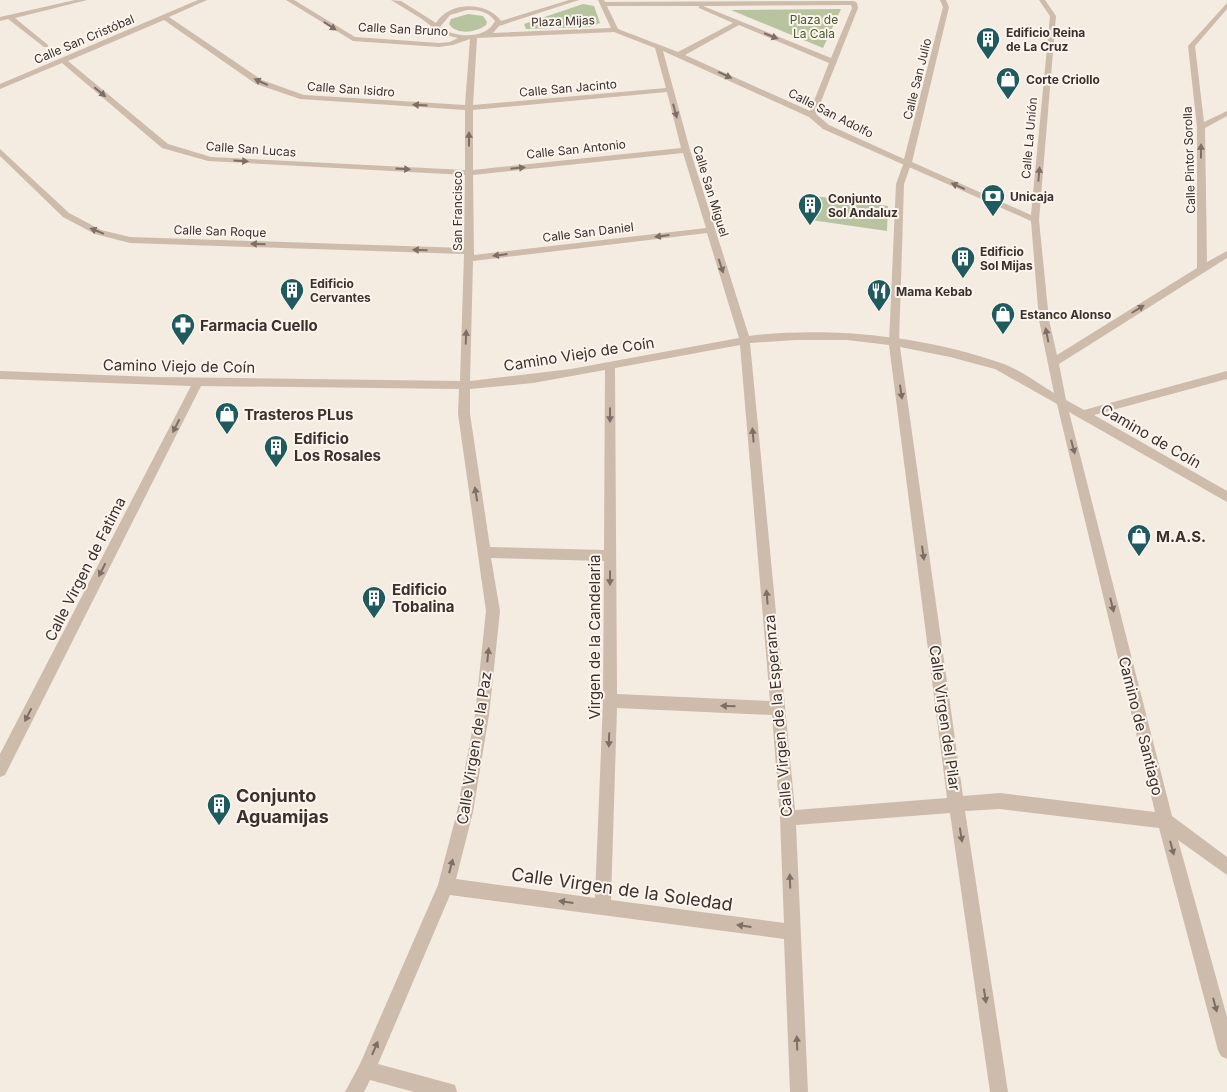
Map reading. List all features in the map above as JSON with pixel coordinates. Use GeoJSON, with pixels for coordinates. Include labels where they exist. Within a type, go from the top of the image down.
{"type":"FeatureCollection","features":[{"type":"Feature","properties":{"kind":"street"},"geometry":{"type":"LineString","coordinates":[[0,19],[84,0]]}},
{"type":"Feature","properties":{"kind":"street","name":"Calle San Cristóbal"},"geometry":{"type":"LineString","coordinates":[[0,87],[204,0]]}},
{"type":"Feature","properties":{"kind":"street","name":"Calle San Bruno"},"geometry":{"type":"LineString","coordinates":[[289,0],[353,39],[439,45],[451,44],[473,36]]}},
{"type":"Feature","properties":{"kind":"street"},"geometry":{"type":"LineString","coordinates":[[394,0],[446,34],[473,36]]}},
{"type":"Feature","properties":{"kind":"street"},"geometry":{"type":"LineString","coordinates":[[474,0],[487,11],[497,16],[498,24]]}},
{"type":"Feature","properties":{"kind":"street","name":"Plaza Mijas"},"geometry":{"type":"LineString","coordinates":[[473,36],[494,28],[498,24],[576,0]]}},
{"type":"Feature","properties":{"kind":"street","name":"Calle San Julio"},"geometry":{"type":"LineString","coordinates":[[894,343],[900,184],[946,7],[943,0]]}},
{"type":"Feature","properties":{"kind":"street","name":"Calle La Unión"},"geometry":{"type":"LineString","coordinates":[[1042,0],[1053,16],[1035,220],[1044,320],[1061,400]]}},
{"type":"Feature","properties":{"kind":"street"},"geometry":{"type":"LineString","coordinates":[[602,2],[694,4],[709,2],[852,1],[855,8],[812,115]]}},
{"type":"Feature","properties":{"kind":"street","name":"Plaza Mijas"},"geometry":{"type":"LineString","coordinates":[[473,36],[615,30],[602,2]]}},
{"type":"Feature","properties":{"kind":"street"},"geometry":{"type":"LineString","coordinates":[[694,4],[834,62]]}},
{"type":"Feature","properties":{"kind":"street","name":"Calle Pintor Sorolla"},"geometry":{"type":"LineString","coordinates":[[1202,270],[1201,127],[1192,46],[1227,5]]}},
{"type":"Feature","properties":{"kind":"street"},"geometry":{"type":"LineString","coordinates":[[436,26],[439,19],[456,10],[487,11]]}},
{"type":"Feature","properties":{"kind":"street"},"geometry":{"type":"LineString","coordinates":[[10,17],[46,46]]}},
{"type":"Feature","properties":{"kind":"street","name":"Calle San Isidro"},"geometry":{"type":"LineString","coordinates":[[164,17],[258,82],[303,97],[469,108]]}},
{"type":"Feature","properties":{"kind":"street"},"geometry":{"type":"LineString","coordinates":[[679,55],[739,22]]}},
{"type":"Feature","properties":{"kind":"street","name":"Calle San Adolfo"},"geometry":{"type":"LineString","coordinates":[[615,30],[679,55],[812,115],[826,126],[906,164],[1035,220]]}},
{"type":"Feature","properties":{"kind":"street","name":"San Francisco"},"geometry":{"type":"LineString","coordinates":[[464,385],[469,255],[469,108],[473,36]]}},
{"type":"Feature","properties":{"kind":"street","name":"Calle San Miguel"},"geometry":{"type":"LineString","coordinates":[[658,46],[686,150],[745,340]]}},
{"type":"Feature","properties":{"kind":"street","name":"Calle San Lucas"},"geometry":{"type":"LineString","coordinates":[[63,60],[165,146],[211,160],[469,173]]}},
{"type":"Feature","properties":{"kind":"street","name":"Calle San Jacinto"},"geometry":{"type":"LineString","coordinates":[[469,108],[669,90]]}},
{"type":"Feature","properties":{"kind":"street"},"geometry":{"type":"LineString","coordinates":[[1201,127],[1227,113]]}},
{"type":"Feature","properties":{"kind":"street","name":"Calle San Antonio"},"geometry":{"type":"LineString","coordinates":[[469,173],[686,150]]}},
{"type":"Feature","properties":{"kind":"street","name":"Calle San Roque"},"geometry":{"type":"LineString","coordinates":[[0,151],[66,215],[98,232],[130,240],[469,255]]}},
{"type":"Feature","properties":{"kind":"street","name":"Calle San Daniel"},"geometry":{"type":"LineString","coordinates":[[469,255],[710,230]]}},
{"type":"Feature","properties":{"kind":"street"},"geometry":{"type":"LineString","coordinates":[[1052,363],[1227,254]]}},
{"type":"Feature","properties":{"kind":"street","name":"Camino Viejo de Coín"},"geometry":{"type":"LineString","coordinates":[[0,375],[198,382],[464,385],[549,378],[745,340],[805,336],[842,337],[894,343],[963,356],[999,366],[1061,400]]}},
{"type":"Feature","properties":{"kind":"street","name":"Calle Virgen de la Esperanza"},"geometry":{"type":"LineString","coordinates":[[745,340],[776,708],[788,818],[799,1092]]}},
{"type":"Feature","properties":{"kind":"street","name":"Calle Virgen del Pilar"},"geometry":{"type":"LineString","coordinates":[[894,343],[956,804],[999,1092]]}},
{"type":"Feature","properties":{"kind":"street","name":"Virgen de la Candelaria"},"geometry":{"type":"LineString","coordinates":[[604,907],[610,701],[610,366]]}},
{"type":"Feature","properties":{"kind":"street"},"geometry":{"type":"LineString","coordinates":[[1083,414],[1227,375]]}},
{"type":"Feature","properties":{"kind":"street","name":"Calle Virgen de Fatima"},"geometry":{"type":"LineString","coordinates":[[0,770],[198,382]]}},
{"type":"Feature","properties":{"kind":"street","name":"Calle Virgen de la Paz"},"geometry":{"type":"LineString","coordinates":[[354,1092],[366,1070],[446,886],[465,812],[482,714],[493,611],[464,414],[464,385]]}},
{"type":"Feature","properties":{"kind":"street","name":"Camino de Coín"},"geometry":{"type":"LineString","coordinates":[[1061,400],[1227,497]]}},
{"type":"Feature","properties":{"kind":"street","name":"Camino de Santiago"},"geometry":{"type":"LineString","coordinates":[[1061,400],[1165,821],[1227,1050]]}},
{"type":"Feature","properties":{"kind":"street"},"geometry":{"type":"LineString","coordinates":[[485,552],[610,556]]}},
{"type":"Feature","properties":{"kind":"street"},"geometry":{"type":"LineString","coordinates":[[610,701],[776,708]]}},
{"type":"Feature","properties":{"kind":"street"},"geometry":{"type":"LineString","coordinates":[[788,818],[1000,801],[1165,821],[1227,867]]}},
{"type":"Feature","properties":{"kind":"street","name":"Calle Virgen de la Soledad"},"geometry":{"type":"LineString","coordinates":[[446,886],[792,932]]}},
{"type":"Feature","properties":{"kind":"street"},"geometry":{"type":"LineString","coordinates":[[366,1070],[448,1092]]}},
{"type":"Feature","properties":{"kind":"green space"},"geometry":{"type":"Polygon","coordinates":[[[583,4],[594,6],[600,23],[591,27],[526,29],[524,24],[583,4]]]}},
{"type":"Feature","properties":{"kind":"green space","name":"Plaza de La Cala"},"geometry":{"type":"Polygon","coordinates":[[[841,9],[823,48],[731,10],[841,9]]]}},
{"type":"Feature","properties":{"kind":"green space"},"geometry":{"type":"Polygon","coordinates":[[[468,14],[483,16],[487,22],[486,25],[477,30],[466,32],[456,30],[449,24],[451,19],[468,14]]]}},
{"type":"Feature","properties":{"kind":"green space"},"geometry":{"type":"Polygon","coordinates":[[[815,196],[888,206],[887,231],[811,220],[815,196]]]}},
{"type":"Feature","properties":{"kind":"place","name":"Edificio Reina de La Cruz"},"geometry":{"type":"Point","coordinates":[988,60]}},
{"type":"Feature","properties":{"kind":"place","name":"Corte Criollo"},"geometry":{"type":"Point","coordinates":[1008,100]}},
{"type":"Feature","properties":{"kind":"place","name":"Unicaja"},"geometry":{"type":"Point","coordinates":[993,217]}},
{"type":"Feature","properties":{"kind":"place","name":"Conjunto Sol Andaluz"},"geometry":{"type":"Point","coordinates":[810,226]}},
{"type":"Feature","properties":{"kind":"place","name":"Edificio Sol Mijas"},"geometry":{"type":"Point","coordinates":[963,279]}},
{"type":"Feature","properties":{"kind":"place","name":"Edificio Cervantes"},"geometry":{"type":"Point","coordinates":[292,311]}},
{"type":"Feature","properties":{"kind":"place","name":"Mama Kebab"},"geometry":{"type":"Point","coordinates":[879,312]}},
{"type":"Feature","properties":{"kind":"place","name":"Estanco Alonso"},"geometry":{"type":"Point","coordinates":[1003,335]}},
{"type":"Feature","properties":{"kind":"place","name":"Farmacia Cuello"},"geometry":{"type":"Point","coordinates":[183,346]}},
{"type":"Feature","properties":{"kind":"place","name":"Trasteros PLus"},"geometry":{"type":"Point","coordinates":[227,435]}},
{"type":"Feature","properties":{"kind":"place","name":"Edificio Los Rosales"},"geometry":{"type":"Point","coordinates":[276,468]}},
{"type":"Feature","properties":{"kind":"place","name":"M.A.S."},"geometry":{"type":"Point","coordinates":[1139,557]}},
{"type":"Feature","properties":{"kind":"place","name":"Edificio Tobalina"},"geometry":{"type":"Point","coordinates":[374,619]}},
{"type":"Feature","properties":{"kind":"place","name":"Conjunto Aguamijas"},"geometry":{"type":"Point","coordinates":[219,826]}}]}
